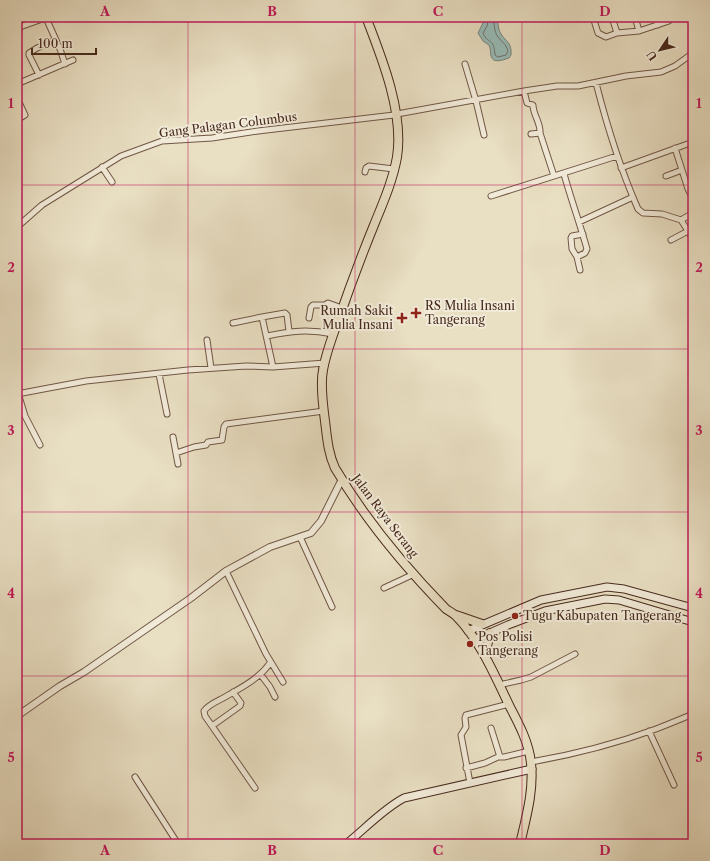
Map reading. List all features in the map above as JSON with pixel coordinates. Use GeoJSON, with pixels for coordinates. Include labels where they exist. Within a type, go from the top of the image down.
{"type":"FeatureCollection","features":[{"type":"Feature","properties":{"kind":"highway","name":"Jalan Raya Serang"},"geometry":{"type":"LineString","coordinates":[[366,17],[386,76],[396,115],[397,156],[380,210],[342,308],[322,371],[327,441],[331,459],[342,479],[368,518],[414,574],[446,608],[456,615],[485,655],[522,731],[529,751],[532,766],[530,800],[520,844]]}},
{"type":"Feature","properties":{"kind":"highway"},"geometry":{"type":"LineString","coordinates":[[456,615],[482,624]]}},
{"type":"Feature","properties":{"kind":"highway"},"geometry":{"type":"LineString","coordinates":[[485,655],[490,633]]}},
{"type":"Feature","properties":{"kind":"main road"},"geometry":{"type":"LineString","coordinates":[[605,599],[607,587]]}},
{"type":"Feature","properties":{"kind":"main road"},"geometry":{"type":"LineString","coordinates":[[468,631],[541,600],[607,587],[624,589],[693,608]]}},
{"type":"Feature","properties":{"kind":"main road"},"geometry":{"type":"LineString","coordinates":[[474,640],[545,611],[605,599],[619,600],[693,622]]}},
{"type":"Feature","properties":{"kind":"main road"},"geometry":{"type":"LineString","coordinates":[[346,844],[396,802],[404,798],[470,783],[532,766]]}},
{"type":"Feature","properties":{"kind":"street"},"geometry":{"type":"LineString","coordinates":[[25,17],[29,23]]}},
{"type":"Feature","properties":{"kind":"street"},"geometry":{"type":"LineString","coordinates":[[17,28],[47,17],[65,64]]}},
{"type":"Feature","properties":{"kind":"street"},"geometry":{"type":"LineString","coordinates":[[593,17],[598,33],[606,36],[617,33],[639,31],[669,21],[672,17]]}},
{"type":"Feature","properties":{"kind":"street"},"geometry":{"type":"LineString","coordinates":[[612,17],[617,33]]}},
{"type":"Feature","properties":{"kind":"street"},"geometry":{"type":"LineString","coordinates":[[635,17],[639,31]]}},
{"type":"Feature","properties":{"kind":"street"},"geometry":{"type":"LineString","coordinates":[[656,17],[658,25]]}},
{"type":"Feature","properties":{"kind":"street"},"geometry":{"type":"LineString","coordinates":[[39,75],[29,53],[56,40]]}},
{"type":"Feature","properties":{"kind":"street","name":"Gang Palagan Columbus"},"geometry":{"type":"LineString","coordinates":[[17,225],[42,205],[102,167],[121,156],[162,141],[212,138],[258,131],[396,115],[524,91],[557,86],[578,86],[626,76],[661,72],[675,66],[693,53]]}},
{"type":"Feature","properties":{"kind":"street"},"geometry":{"type":"LineString","coordinates":[[17,84],[73,60]]}},
{"type":"Feature","properties":{"kind":"street"},"geometry":{"type":"LineString","coordinates":[[465,64],[476,100],[484,135]]}},
{"type":"Feature","properties":{"kind":"street"},"geometry":{"type":"LineString","coordinates":[[596,83],[617,156],[638,209],[643,213],[653,215],[662,214],[681,220],[693,239]]}},
{"type":"Feature","properties":{"kind":"street"},"geometry":{"type":"LineString","coordinates":[[524,91],[528,104],[533,105],[533,110],[540,126],[540,132],[554,176]]}},
{"type":"Feature","properties":{"kind":"street"},"geometry":{"type":"LineString","coordinates":[[17,98],[25,115],[17,120]]}},
{"type":"Feature","properties":{"kind":"street"},"geometry":{"type":"LineString","coordinates":[[531,134],[540,132]]}},
{"type":"Feature","properties":{"kind":"street"},"geometry":{"type":"LineString","coordinates":[[621,168],[693,142]]}},
{"type":"Feature","properties":{"kind":"street"},"geometry":{"type":"LineString","coordinates":[[675,148],[693,199]]}},
{"type":"Feature","properties":{"kind":"street"},"geometry":{"type":"LineString","coordinates":[[491,196],[617,156]]}},
{"type":"Feature","properties":{"kind":"street"},"geometry":{"type":"LineString","coordinates":[[365,172],[366,168],[369,166],[394,169]]}},
{"type":"Feature","properties":{"kind":"street"},"geometry":{"type":"LineString","coordinates":[[102,167],[112,182]]}},
{"type":"Feature","properties":{"kind":"street"},"geometry":{"type":"LineString","coordinates":[[666,176],[682,170]]}},
{"type":"Feature","properties":{"kind":"street"},"geometry":{"type":"LineString","coordinates":[[564,174],[583,234],[587,252],[577,257]]}},
{"type":"Feature","properties":{"kind":"street"},"geometry":{"type":"LineString","coordinates":[[579,222],[633,198]]}},
{"type":"Feature","properties":{"kind":"street"},"geometry":{"type":"LineString","coordinates":[[681,220],[693,213]]}},
{"type":"Feature","properties":{"kind":"street"},"geometry":{"type":"LineString","coordinates":[[671,240],[688,231]]}},
{"type":"Feature","properties":{"kind":"street"},"geometry":{"type":"LineString","coordinates":[[580,270],[577,257],[572,249],[571,238],[572,236],[583,234]]}},
{"type":"Feature","properties":{"kind":"street"},"geometry":{"type":"LineString","coordinates":[[309,318],[311,307],[313,306],[325,305],[328,303],[342,308]]}},
{"type":"Feature","properties":{"kind":"street"},"geometry":{"type":"LineString","coordinates":[[234,323],[284,313],[287,315],[289,331]]}},
{"type":"Feature","properties":{"kind":"street"},"geometry":{"type":"LineString","coordinates":[[262,317],[273,367]]}},
{"type":"Feature","properties":{"kind":"street"},"geometry":{"type":"LineString","coordinates":[[267,336],[289,331],[333,334]]}},
{"type":"Feature","properties":{"kind":"street"},"geometry":{"type":"LineString","coordinates":[[207,340],[211,368]]}},
{"type":"Feature","properties":{"kind":"street"},"geometry":{"type":"LineString","coordinates":[[40,445],[26,416],[18,394],[86,381],[211,368],[246,366],[273,367],[325,363]]}},
{"type":"Feature","properties":{"kind":"street"},"geometry":{"type":"LineString","coordinates":[[159,374],[168,414]]}},
{"type":"Feature","properties":{"kind":"street"},"geometry":{"type":"LineString","coordinates":[[176,453],[206,445],[208,442],[222,440],[224,427],[226,424],[324,411]]}},
{"type":"Feature","properties":{"kind":"street"},"geometry":{"type":"LineString","coordinates":[[173,437],[178,464]]}},
{"type":"Feature","properties":{"kind":"street"},"geometry":{"type":"LineString","coordinates":[[17,716],[191,598],[226,571],[270,547],[311,533],[322,521],[342,479]]}},
{"type":"Feature","properties":{"kind":"street"},"geometry":{"type":"LineString","coordinates":[[300,537],[332,607]]}},
{"type":"Feature","properties":{"kind":"street"},"geometry":{"type":"LineString","coordinates":[[226,571],[270,662],[283,682]]}},
{"type":"Feature","properties":{"kind":"street"},"geometry":{"type":"LineString","coordinates":[[384,588],[414,574]]}},
{"type":"Feature","properties":{"kind":"street"},"geometry":{"type":"LineString","coordinates":[[499,685],[531,677],[575,654]]}},
{"type":"Feature","properties":{"kind":"street"},"geometry":{"type":"LineString","coordinates":[[255,788],[205,716],[204,711],[213,703],[261,675],[270,662]]}},
{"type":"Feature","properties":{"kind":"street"},"geometry":{"type":"LineString","coordinates":[[261,675],[275,697]]}},
{"type":"Feature","properties":{"kind":"street"},"geometry":{"type":"LineString","coordinates":[[212,726],[240,706],[241,702],[233,692]]}},
{"type":"Feature","properties":{"kind":"street"},"geometry":{"type":"LineString","coordinates":[[470,783],[461,735],[466,727],[466,715],[509,704]]}},
{"type":"Feature","properties":{"kind":"street"},"geometry":{"type":"LineString","coordinates":[[532,766],[649,731],[693,714]]}},
{"type":"Feature","properties":{"kind":"street"},"geometry":{"type":"LineString","coordinates":[[492,728],[500,757]]}},
{"type":"Feature","properties":{"kind":"street"},"geometry":{"type":"LineString","coordinates":[[649,731],[674,785]]}},
{"type":"Feature","properties":{"kind":"street"},"geometry":{"type":"LineString","coordinates":[[466,768],[500,757],[529,751]]}},
{"type":"Feature","properties":{"kind":"street"},"geometry":{"type":"LineString","coordinates":[[135,777],[178,844]]}},
{"type":"Feature","properties":{"kind":"street"},"geometry":{"type":"LineString","coordinates":[[17,827],[17,837]]}},
{"type":"Feature","properties":{"kind":"water"},"geometry":{"type":"Polygon","coordinates":[[[486,17],[497,17],[500,32],[511,47],[511,55],[509,58],[496,61],[492,58],[489,45],[483,41],[478,33],[486,17]]]}},
{"type":"Feature","properties":{"kind":"place","name":"RS Mulia Insani Tangerang"},"geometry":{"type":"Point","coordinates":[416,313]}},
{"type":"Feature","properties":{"kind":"place","name":"Rumah Sakit Mulia Insani"},"geometry":{"type":"Point","coordinates":[402,318]}},
{"type":"Feature","properties":{"kind":"place","name":"Tugu Kabupaten Tangerang"},"geometry":{"type":"Point","coordinates":[515,616]}},
{"type":"Feature","properties":{"kind":"place","name":"Pos Polisi Tangerang"},"geometry":{"type":"Point","coordinates":[470,644]}}]}
